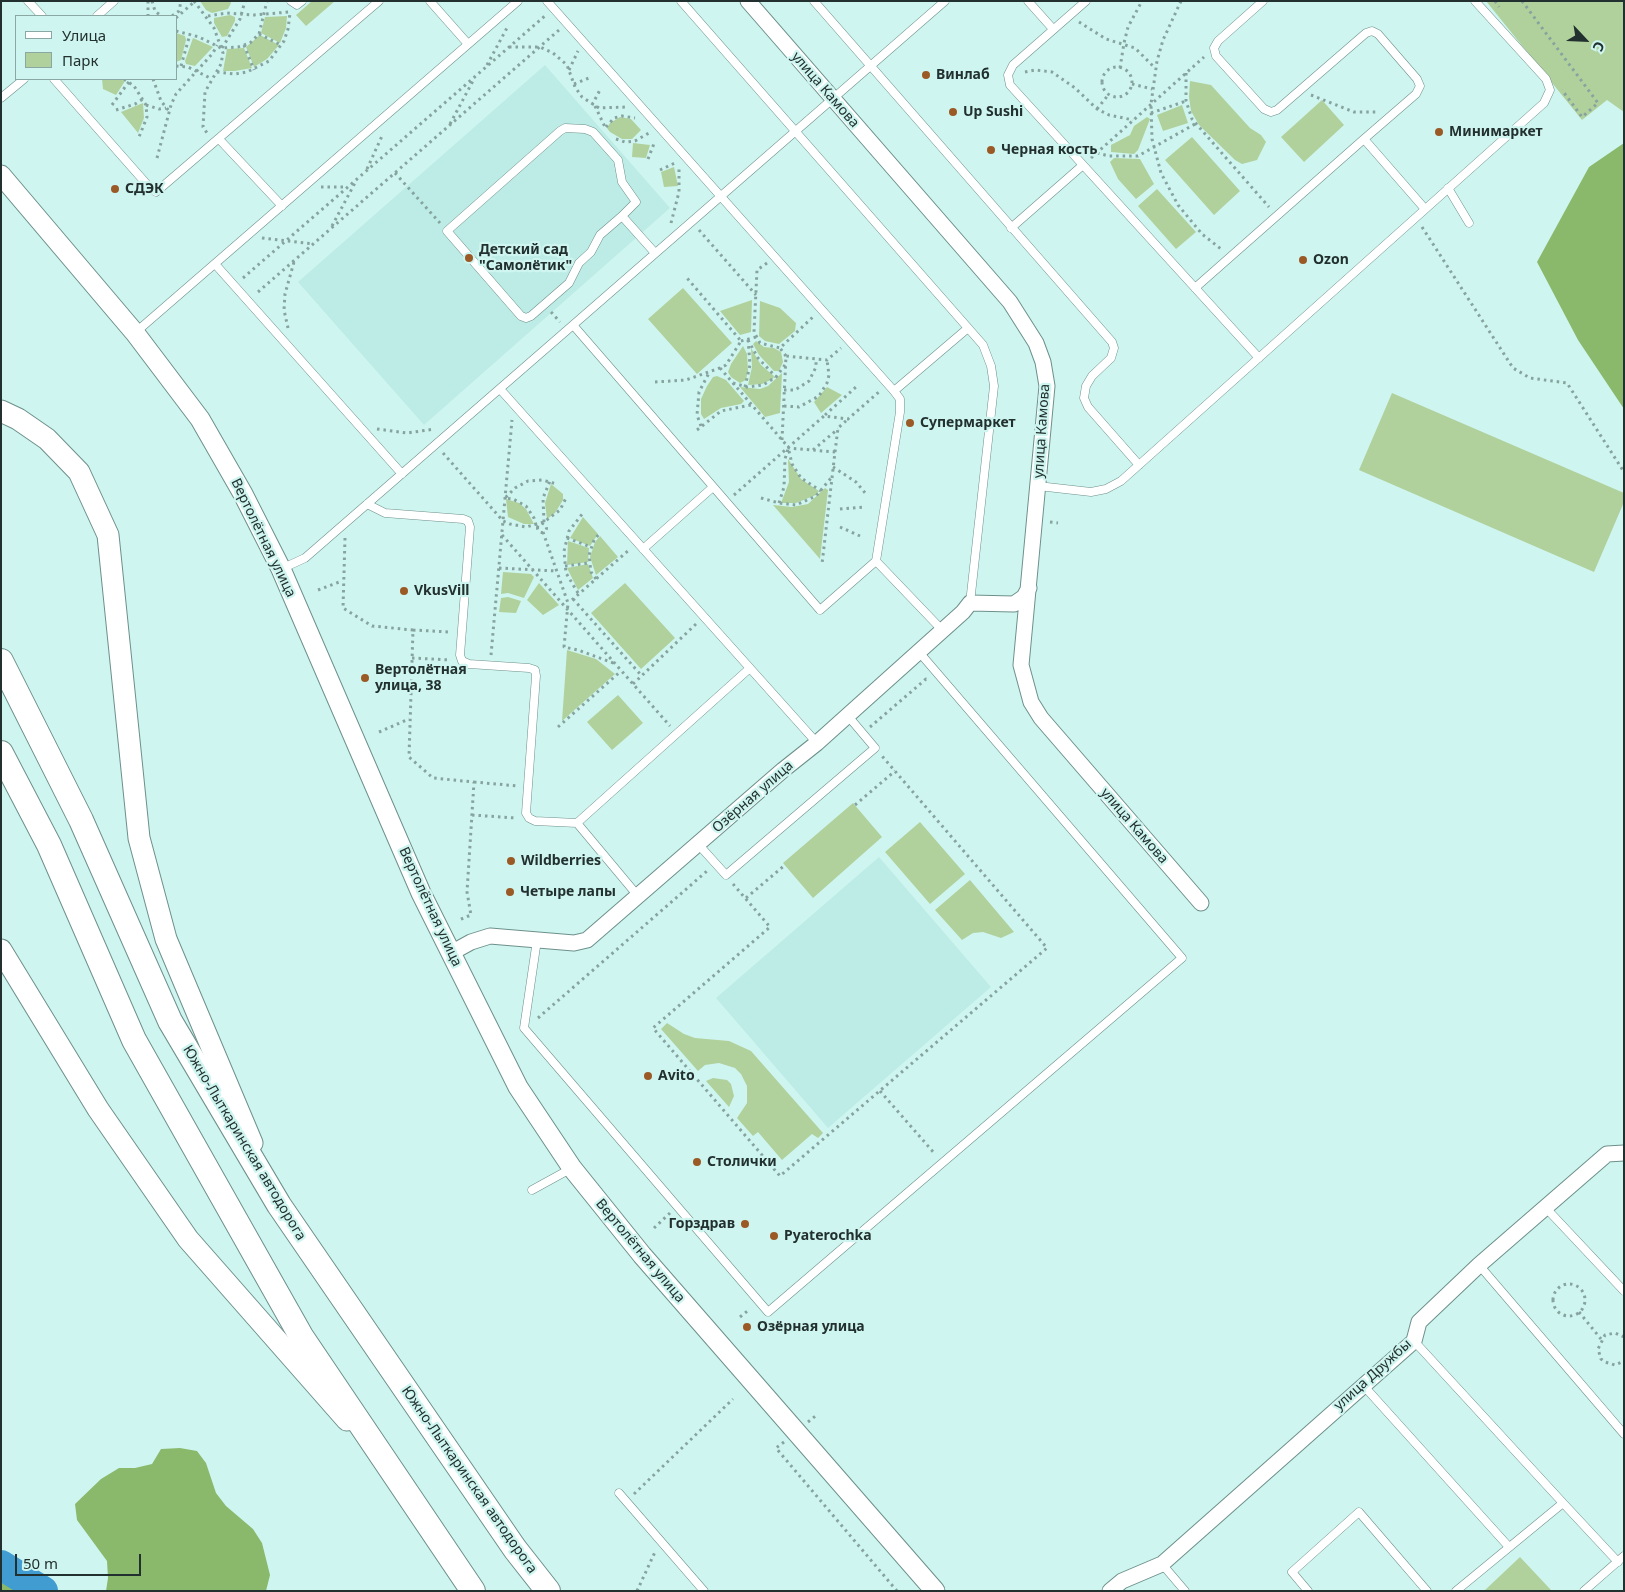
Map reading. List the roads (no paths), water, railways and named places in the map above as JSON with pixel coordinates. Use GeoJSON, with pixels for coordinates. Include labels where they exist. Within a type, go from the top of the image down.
{"type":"FeatureCollection","features":[{"type":"Feature","properties":{"kind":"main road"},"geometry":{"type":"LineString","coordinates":[[1,411],[18,419],[47,439],[79,472],[108,535],[139,838],[166,939],[205,1035],[279,1205]]}},
{"type":"Feature","properties":{"kind":"main road","name":"Южно-Лыткаринская автодорога"},"geometry":{"type":"LineString","coordinates":[[1,661],[81,820],[170,1021],[279,1205],[515,1550],[548,1591]]}},
{"type":"Feature","properties":{"kind":"main road"},"geometry":{"type":"LineString","coordinates":[[1,753],[48,845],[134,1040],[301,1336],[473,1591]]}},
{"type":"Feature","properties":{"kind":"main road"},"geometry":{"type":"LineString","coordinates":[[1,950],[98,1109],[188,1239],[389,1467]]}},
{"type":"Feature","properties":{"kind":"street","name":"улица Камова"},"geometry":{"type":"LineString","coordinates":[[748,1],[1010,302],[1036,343],[1043,362],[1047,386],[1030,587],[1021,665],[1031,702],[1041,718],[1201,903]]}},
{"type":"Feature","properties":{"kind":"street","name":"Вертолётная улица"},"geometry":{"type":"LineString","coordinates":[[1,175],[135,333],[200,419],[243,494],[281,569],[417,884],[518,1087],[572,1168],[642,1255],[934,1591]]}},
{"type":"Feature","properties":{"kind":"street"},"geometry":{"type":"LineString","coordinates":[[970,603],[1014,604],[1024,597],[1030,587]]}},
{"type":"Feature","properties":{"kind":"street","name":"Озёрная улица"},"geometry":{"type":"LineString","coordinates":[[451,953],[471,942],[490,936],[574,943],[587,940],[848,716],[964,612],[970,603]]}},
{"type":"Feature","properties":{"kind":"street","name":"улица Дружбы"},"geometry":{"type":"LineString","coordinates":[[1110,1591],[1122,1581],[1162,1564],[1414,1340],[1419,1322],[1478,1265],[1607,1154],[1624,1153]]}},
{"type":"Feature","properties":{"kind":"lane"},"geometry":{"type":"LineString","coordinates":[[28,1],[41,15]]}},
{"type":"Feature","properties":{"kind":"lane"},"geometry":{"type":"LineString","coordinates":[[98,15],[114,1]]}},
{"type":"Feature","properties":{"kind":"lane"},"geometry":{"type":"LineString","coordinates":[[291,1],[297,5],[302,1]]}},
{"type":"Feature","properties":{"kind":"lane"},"geometry":{"type":"LineString","coordinates":[[55,80],[151,189],[156,192],[217,142],[379,1]]}},
{"type":"Feature","properties":{"kind":"lane"},"geometry":{"type":"LineString","coordinates":[[430,1],[468,44]]}},
{"type":"Feature","properties":{"kind":"lane"},"geometry":{"type":"LineString","coordinates":[[135,333],[518,1]]}},
{"type":"Feature","properties":{"kind":"lane"},"geometry":{"type":"LineString","coordinates":[[547,1],[900,399],[900,412],[876,562],[820,610],[573,325]]}},
{"type":"Feature","properties":{"kind":"lane"},"geometry":{"type":"LineString","coordinates":[[681,1],[983,345],[992,366],[994,386],[970,603]]}},
{"type":"Feature","properties":{"kind":"lane"},"geometry":{"type":"LineString","coordinates":[[814,1],[1112,342],[1114,348],[1111,358],[1092,376],[1086,386],[1084,398],[1088,407],[1139,465]]}},
{"type":"Feature","properties":{"kind":"lane"},"geometry":{"type":"LineString","coordinates":[[281,569],[305,558],[346,523],[834,100],[945,1]]}},
{"type":"Feature","properties":{"kind":"lane"},"geometry":{"type":"LineString","coordinates":[[1028,1],[1053,29]]}},
{"type":"Feature","properties":{"kind":"lane"},"geometry":{"type":"LineString","coordinates":[[1086,1],[1012,65],[1008,75],[1010,85],[1259,358]]}},
{"type":"Feature","properties":{"kind":"lane"},"geometry":{"type":"LineString","coordinates":[[1195,288],[1416,94],[1420,86],[1417,79],[1378,34],[1372,31],[1366,33],[1277,110],[1271,112],[1264,109],[1216,56],[1214,48],[1218,41],[1263,1]]}},
{"type":"Feature","properties":{"kind":"lane"},"geometry":{"type":"LineString","coordinates":[[1038,486],[1091,492],[1106,489],[1121,481],[1544,103],[1550,90],[1546,79],[1475,1]]}},
{"type":"Feature","properties":{"kind":"lane"},"geometry":{"type":"LineString","coordinates":[[1,98],[23,80]]}},
{"type":"Feature","properties":{"kind":"lane"},"geometry":{"type":"LineString","coordinates":[[565,128],[590,130],[618,160],[622,182],[636,202],[622,216],[600,235],[591,252],[579,263],[569,283],[531,316],[526,318],[521,316],[447,231],[565,128]]}},
{"type":"Feature","properties":{"kind":"lane"},"geometry":{"type":"LineString","coordinates":[[1364,139],[1425,209]]}},
{"type":"Feature","properties":{"kind":"lane"},"geometry":{"type":"LineString","coordinates":[[217,142],[282,206]]}},
{"type":"Feature","properties":{"kind":"lane"},"geometry":{"type":"LineString","coordinates":[[1011,228],[1083,165]]}},
{"type":"Feature","properties":{"kind":"lane"},"geometry":{"type":"LineString","coordinates":[[1448,188],[1469,223]]}},
{"type":"Feature","properties":{"kind":"lane"},"geometry":{"type":"LineString","coordinates":[[622,216],[656,253]]}},
{"type":"Feature","properties":{"kind":"lane"},"geometry":{"type":"LineString","coordinates":[[214,264],[402,474]]}},
{"type":"Feature","properties":{"kind":"lane"},"geometry":{"type":"LineString","coordinates":[[894,391],[968,328]]}},
{"type":"Feature","properties":{"kind":"lane"},"geometry":{"type":"LineString","coordinates":[[500,389],[817,743]]}},
{"type":"Feature","properties":{"kind":"lane"},"geometry":{"type":"LineString","coordinates":[[640,546],[713,487]]}},
{"type":"Feature","properties":{"kind":"lane"},"geometry":{"type":"LineString","coordinates":[[367,504],[385,513],[463,519],[468,522],[470,527],[460,655],[462,661],[469,664],[535,670],[526,813],[529,818],[535,821],[577,823],[750,668]]}},
{"type":"Feature","properties":{"kind":"lane"},"geometry":{"type":"LineString","coordinates":[[876,562],[943,630]]}},
{"type":"Feature","properties":{"kind":"lane"},"geometry":{"type":"LineString","coordinates":[[537,940],[524,1028],[768,1312],[1182,958],[919,652]]}},
{"type":"Feature","properties":{"kind":"lane"},"geometry":{"type":"LineString","coordinates":[[698,844],[726,875],[875,748],[848,716]]}},
{"type":"Feature","properties":{"kind":"lane"},"geometry":{"type":"LineString","coordinates":[[577,823],[638,896]]}},
{"type":"Feature","properties":{"kind":"lane"},"geometry":{"type":"LineString","coordinates":[[532,1190],[572,1168]]}},
{"type":"Feature","properties":{"kind":"lane"},"geometry":{"type":"LineString","coordinates":[[1545,1207],[1624,1291]]}},
{"type":"Feature","properties":{"kind":"lane"},"geometry":{"type":"LineString","coordinates":[[1478,1265],[1624,1434]]}},
{"type":"Feature","properties":{"kind":"lane"},"geometry":{"type":"LineString","coordinates":[[1414,1340],[1563,1503],[1621,1559],[1584,1591]]}},
{"type":"Feature","properties":{"kind":"lane"},"geometry":{"type":"LineString","coordinates":[[1362,1385],[1509,1547]]}},
{"type":"Feature","properties":{"kind":"lane"},"geometry":{"type":"LineString","coordinates":[[619,1493],[704,1591]]}},
{"type":"Feature","properties":{"kind":"lane"},"geometry":{"type":"LineString","coordinates":[[1456,1591],[1563,1503]]}},
{"type":"Feature","properties":{"kind":"lane"},"geometry":{"type":"LineString","coordinates":[[1308,1591],[1292,1572],[1360,1512],[1427,1591]]}},
{"type":"Feature","properties":{"kind":"lane"},"geometry":{"type":"LineString","coordinates":[[1162,1564],[1185,1591]]}},
{"type":"Feature","properties":{"kind":"waterway"},"geometry":{"type":"LineString","coordinates":[[1,1565],[43,1591]]}},
{"type":"Feature","properties":{"kind":"place","name":"Винлаб"},"geometry":{"type":"Point","coordinates":[926,75]}},
{"type":"Feature","properties":{"kind":"place","name":"Up Sushi"},"geometry":{"type":"Point","coordinates":[953,112]}},
{"type":"Feature","properties":{"kind":"place","name":"Минимаркет"},"geometry":{"type":"Point","coordinates":[1439,132]}},
{"type":"Feature","properties":{"kind":"place","name":"Черная кость"},"geometry":{"type":"Point","coordinates":[991,150]}},
{"type":"Feature","properties":{"kind":"place","name":"СДЭК"},"geometry":{"type":"Point","coordinates":[115,189]}},
{"type":"Feature","properties":{"kind":"place","name":"Детский сад \"Самолётик\""},"geometry":{"type":"Point","coordinates":[469,258]}},
{"type":"Feature","properties":{"kind":"place","name":"Ozon"},"geometry":{"type":"Point","coordinates":[1303,260]}},
{"type":"Feature","properties":{"kind":"place","name":"Супермаркет"},"geometry":{"type":"Point","coordinates":[910,423]}},
{"type":"Feature","properties":{"kind":"place","name":"VkusVill"},"geometry":{"type":"Point","coordinates":[404,591]}},
{"type":"Feature","properties":{"kind":"place","name":"Вертолётная улица, 38"},"geometry":{"type":"Point","coordinates":[365,678]}},
{"type":"Feature","properties":{"kind":"place","name":"Wildberries"},"geometry":{"type":"Point","coordinates":[511,861]}},
{"type":"Feature","properties":{"kind":"place","name":"Четыре лапы"},"geometry":{"type":"Point","coordinates":[510,892]}},
{"type":"Feature","properties":{"kind":"place","name":"Avito"},"geometry":{"type":"Point","coordinates":[648,1076]}},
{"type":"Feature","properties":{"kind":"place","name":"Столички"},"geometry":{"type":"Point","coordinates":[697,1162]}},
{"type":"Feature","properties":{"kind":"place","name":"Горздрав"},"geometry":{"type":"Point","coordinates":[745,1224]}},
{"type":"Feature","properties":{"kind":"place","name":"Pyaterochka"},"geometry":{"type":"Point","coordinates":[774,1236]}},
{"type":"Feature","properties":{"kind":"place","name":"Озёрная улица"},"geometry":{"type":"Point","coordinates":[747,1327]}}]}
